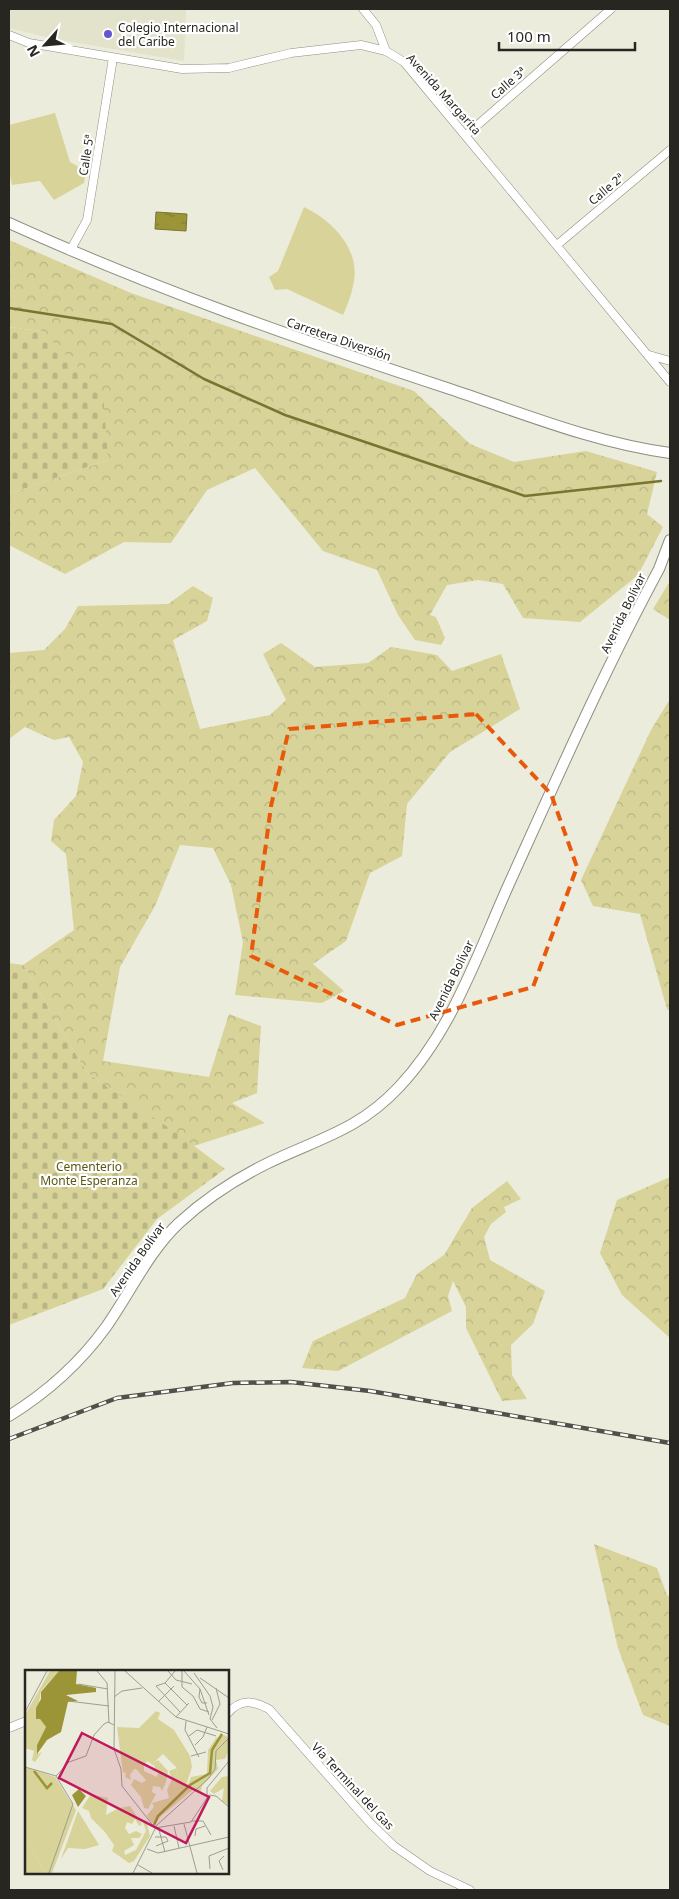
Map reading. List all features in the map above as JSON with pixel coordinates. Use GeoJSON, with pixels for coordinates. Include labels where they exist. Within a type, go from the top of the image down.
{"type":"FeatureCollection","features":[{"type":"Feature","properties":{"kind":"main road","name":"Carretera Diversión"},"geometry":{"type":"LineString","coordinates":[[9,223],[70,251],[197,303],[322,348],[595,437],[644,450],[670,453]]}},
{"type":"Feature","properties":{"kind":"main road","name":"Avenida Bolívar"},"geometry":{"type":"LineString","coordinates":[[9,1416],[43,1392],[90,1347],[152,1257],[176,1226],[212,1195],[267,1164],[342,1132],[362,1120],[401,1085],[447,1021],[540,814],[659,569],[670,540]]}},
{"type":"Feature","properties":{"kind":"main road"},"geometry":{"type":"LineString","coordinates":[[659,569],[670,557]]}},
{"type":"Feature","properties":{"kind":"street"},"geometry":{"type":"LineString","coordinates":[[363,9],[376,25],[386,51]]}},
{"type":"Feature","properties":{"kind":"street","name":"Calle 3ª"},"geometry":{"type":"LineString","coordinates":[[466,135],[610,9]]}},
{"type":"Feature","properties":{"kind":"street","name":"Avenida Margarita"},"geometry":{"type":"LineString","coordinates":[[9,35],[29,43],[182,69],[215,70],[301,52],[362,45],[386,51],[404,62],[670,382]]}},
{"type":"Feature","properties":{"kind":"street","name":"Calle 5ª"},"geometry":{"type":"LineString","coordinates":[[70,251],[87,220],[113,58]]}},
{"type":"Feature","properties":{"kind":"street","name":"Calle 2ª"},"geometry":{"type":"LineString","coordinates":[[557,245],[670,150]]}},
{"type":"Feature","properties":{"kind":"street"},"geometry":{"type":"LineString","coordinates":[[649,355],[670,361]]}},
{"type":"Feature","properties":{"kind":"street","name":"Vía Terminal del Gas"},"geometry":{"type":"LineString","coordinates":[[229,1712],[238,1704],[247,1701],[255,1702],[269,1710],[343,1794],[394,1846],[430,1872],[470,1890]]}},
{"type":"Feature","properties":{"kind":"street"},"geometry":{"type":"LineString","coordinates":[[9,1728],[25,1721]]}},
{"type":"Feature","properties":{"kind":"highlighted area"},"geometry":{"type":"Polygon","coordinates":[[[476,714],[551,794],[577,867],[533,987],[397,1025],[251,956],[271,806],[289,729],[476,714]]]}},
{"type":"Feature","properties":{"kind":"shaded area","name":"Colegio Internacional del Caribe"},"geometry":{"type":"Polygon","coordinates":[[[9,9],[186,9],[184,61],[54,39],[9,28],[9,9]]]}},
{"type":"Feature","properties":{"kind":"green space"},"geometry":{"type":"Polygon","coordinates":[[[55,113],[70,162],[86,171],[84,183],[54,200],[40,181],[12,185],[9,171],[9,125],[55,113]]]}},
{"type":"Feature","properties":{"kind":"green space"},"geometry":{"type":"Polygon","coordinates":[[[304,207],[325,220],[335,229],[343,238],[353,260],[355,273],[353,286],[343,315],[287,289],[275,290],[269,277],[278,271],[304,207]]]}},
{"type":"Feature","properties":{"kind":"green space"},"geometry":{"type":"Polygon","coordinates":[[[9,240],[131,293],[414,391],[470,444],[514,462],[586,451],[657,472],[647,514],[663,527],[638,575],[580,622],[523,618],[503,584],[478,580],[447,585],[430,615],[436,617],[445,638],[441,645],[415,640],[398,615],[377,570],[323,551],[255,468],[207,490],[171,543],[124,542],[65,574],[9,545],[9,494],[108,460],[42,331],[9,327],[9,240]]]}},
{"type":"Feature","properties":{"kind":"green space"},"geometry":{"type":"Polygon","coordinates":[[[9,327],[42,331],[103,392],[108,460],[9,494],[9,327]]]}},
{"type":"Feature","properties":{"kind":"green space"},"geometry":{"type":"Polygon","coordinates":[[[670,581],[670,620],[653,609],[670,581]]]}},
{"type":"Feature","properties":{"kind":"green space"},"geometry":{"type":"Polygon","coordinates":[[[193,586],[213,598],[207,621],[173,640],[200,729],[270,715],[286,700],[263,654],[281,643],[315,667],[368,663],[391,647],[437,655],[452,671],[501,654],[520,709],[450,752],[407,804],[402,856],[370,873],[346,941],[313,964],[344,991],[322,1003],[235,995],[243,942],[231,885],[213,848],[180,845],[155,906],[120,967],[103,1061],[209,1077],[229,1014],[261,1026],[257,1093],[232,1103],[265,1123],[194,1146],[87,1073],[23,965],[74,930],[66,854],[51,841],[54,820],[76,796],[83,762],[69,737],[54,740],[25,727],[9,739],[9,653],[44,650],[65,629],[78,606],[168,604],[193,586]]]}},
{"type":"Feature","properties":{"kind":"green space"},"geometry":{"type":"Polygon","coordinates":[[[670,699],[670,1011],[667,1009],[640,914],[593,906],[581,880],[651,730],[670,699]]]}},
{"type":"Feature","properties":{"kind":"green space","name":"Cementerio Monte Esperanza"},"geometry":{"type":"Polygon","coordinates":[[[9,963],[23,965],[87,1073],[178,1134],[225,1169],[157,1219],[103,1289],[9,1325],[9,963]]]}},
{"type":"Feature","properties":{"kind":"green space"},"geometry":{"type":"Polygon","coordinates":[[[670,1177],[670,1338],[622,1295],[600,1253],[617,1200],[670,1177]]]}},
{"type":"Feature","properties":{"kind":"green space"},"geometry":{"type":"Polygon","coordinates":[[[507,1181],[521,1199],[504,1207],[506,1212],[491,1224],[484,1237],[490,1260],[545,1291],[533,1324],[511,1345],[512,1375],[527,1399],[502,1401],[466,1328],[466,1307],[453,1281],[448,1296],[452,1311],[338,1371],[302,1368],[313,1341],[405,1298],[417,1274],[444,1255],[472,1208],[507,1181]]]}},
{"type":"Feature","properties":{"kind":"green space"},"geometry":{"type":"Polygon","coordinates":[[[594,1544],[657,1568],[667,1595],[670,1597],[670,1726],[643,1715],[618,1648],[594,1544]]]}},
{"type":"Feature","properties":{"kind":"water"},"geometry":{"type":"Polygon","coordinates":[[[156,212],[187,214],[186,231],[155,229],[156,212]]]}},
{"type":"Feature","properties":{"kind":"waterway"},"geometry":{"type":"LineString","coordinates":[[9,308],[112,324],[204,379],[285,415],[525,496],[661,481]]}},
{"type":"Feature","properties":{"kind":"railway"},"geometry":{"type":"LineString","coordinates":[[9,1439],[117,1398],[233,1383],[291,1382],[370,1391],[670,1443]]}},
{"type":"Feature","properties":{"kind":"place","name":"Colegio Internacional del Caribe"},"geometry":{"type":"Point","coordinates":[108,34]}}]}
